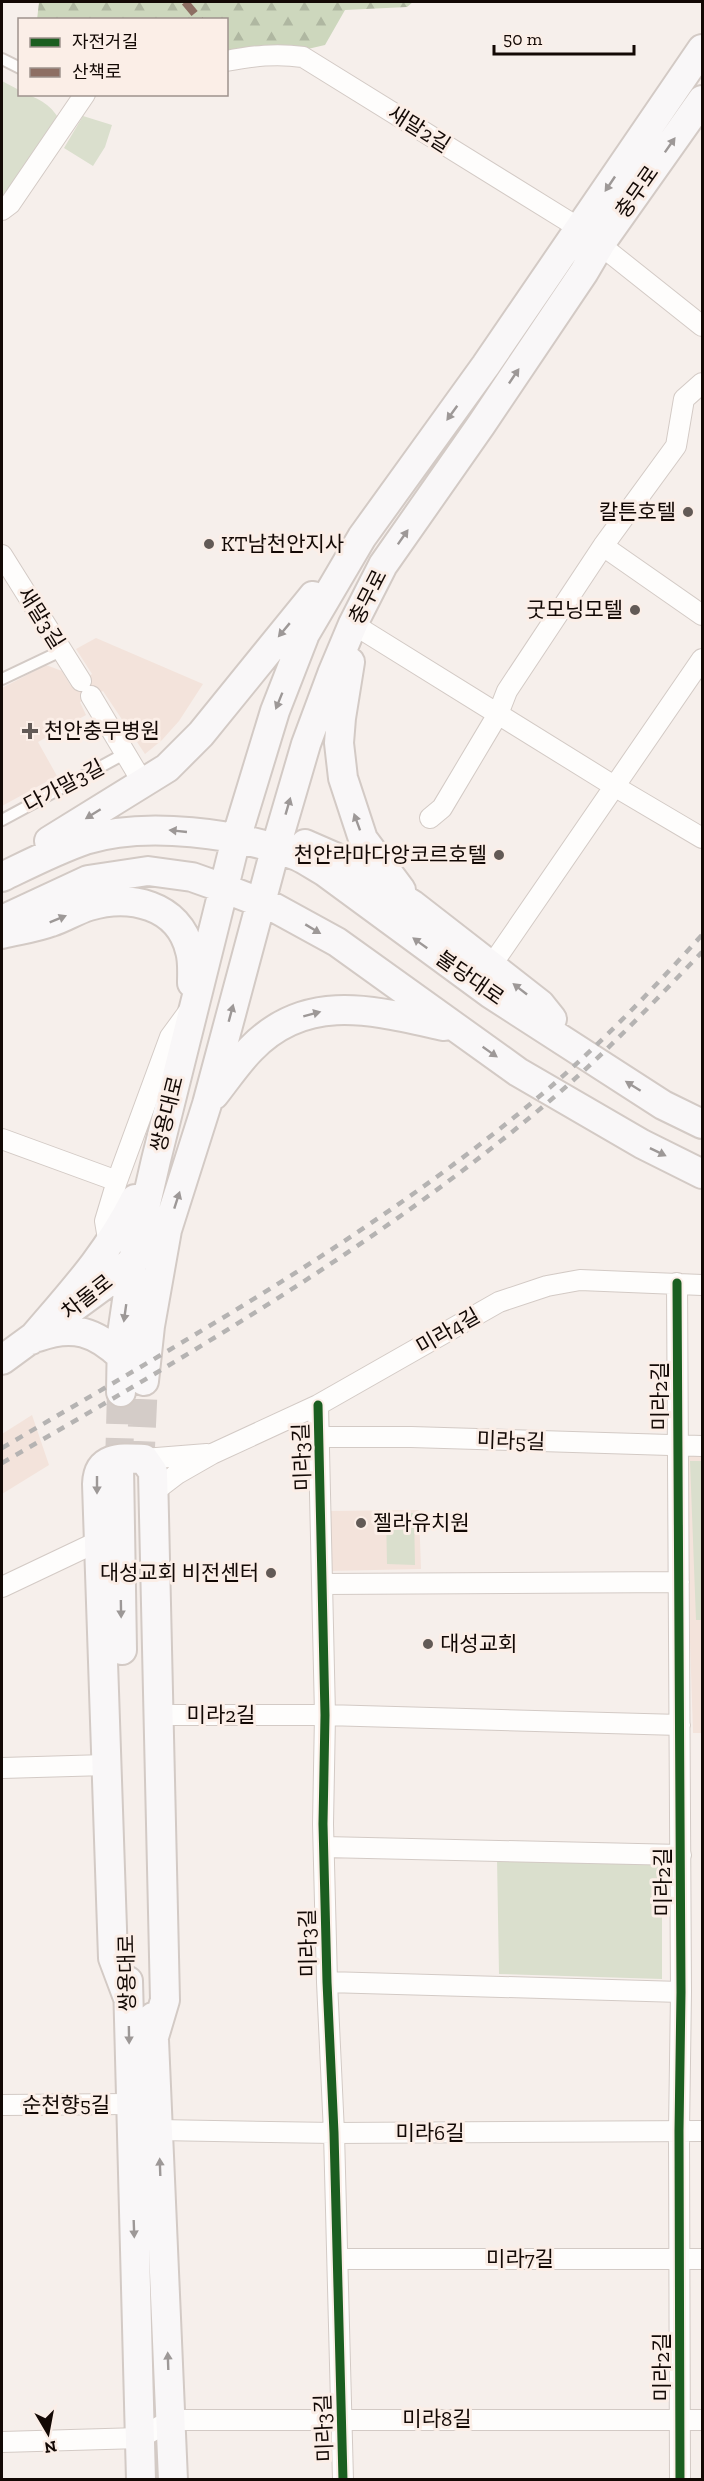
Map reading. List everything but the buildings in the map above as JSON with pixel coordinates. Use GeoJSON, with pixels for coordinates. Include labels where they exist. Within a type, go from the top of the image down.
{"type":"FeatureCollection","features":[{"type":"Feature","properties":{"kind":"main road","name":"충무로"},"geometry":{"type":"LineString","coordinates":[[261,903],[306,744],[353,624],[383,566],[482,425],[584,272],[590,236],[702,49]]}},
{"type":"Feature","properties":{"kind":"main road","name":"충무로"},"geometry":{"type":"LineString","coordinates":[[236,839],[274,711],[305,634],[362,537],[486,365],[702,100]]}},
{"type":"Feature","properties":{"kind":"main road"},"geometry":{"type":"LineString","coordinates":[[2,871],[167,768],[201,734],[362,537]]}},
{"type":"Feature","properties":{"kind":"main road"},"geometry":{"type":"LineString","coordinates":[[353,624],[352,654],[340,718],[339,743],[343,778],[363,839],[413,905]]}},
{"type":"Feature","properties":{"kind":"main road"},"geometry":{"type":"LineString","coordinates":[[2,877],[86,840],[116,833],[170,830],[236,839]]}},
{"type":"Feature","properties":{"kind":"main road","name":"불당대로"},"geometry":{"type":"LineString","coordinates":[[236,839],[298,857],[325,872],[491,994],[663,1105],[702,1124]]}},
{"type":"Feature","properties":{"kind":"main road","name":"쌍용대로"},"geometry":{"type":"LineString","coordinates":[[236,839],[156,1160],[118,1233],[121,1253],[122,1357],[133,1386],[150,1326],[167,1230],[207,1104],[261,903]]}},
{"type":"Feature","properties":{"kind":"main road"},"geometry":{"type":"LineString","coordinates":[[2,920],[88,880],[136,862],[139,850],[131,842],[86,840]]}},
{"type":"Feature","properties":{"kind":"main road"},"geometry":{"type":"LineString","coordinates":[[275,850],[291,842],[309,845],[344,861],[413,905],[540,1004],[573,1048]]}},
{"type":"Feature","properties":{"kind":"main road"},"geometry":{"type":"LineString","coordinates":[[88,880],[148,871],[192,877],[295,918],[336,942],[518,1072],[642,1144],[702,1174]]}},
{"type":"Feature","properties":{"kind":"main road"},"geometry":{"type":"LineString","coordinates":[[2,934],[50,923],[89,906],[121,901],[146,903],[166,914],[177,926],[190,950],[194,1004]]}},
{"type":"Feature","properties":{"kind":"main road"},"geometry":{"type":"LineString","coordinates":[[207,1104],[251,1049],[269,1033],[287,1021],[318,1011],[342,1009],[386,1013],[456,1028]]}},
{"type":"Feature","properties":{"kind":"main road","name":"차돌로"},"geometry":{"type":"LineString","coordinates":[[121,1253],[167,1230]]}},
{"type":"Feature","properties":{"kind":"main road"},"geometry":{"type":"LineString","coordinates":[[2,1360],[31,1340],[121,1253]]}},
{"type":"Feature","properties":{"kind":"main road"},"geometry":{"type":"LineString","coordinates":[[31,1340],[55,1331],[81,1331],[98,1338],[122,1357]]}},
{"type":"Feature","properties":{"kind":"main road"},"geometry":{"type":"LineString","coordinates":[[128,1998],[113,1958],[97,1474],[104,1464],[112,1460],[153,1472],[165,2000],[154,2037]]}},
{"type":"Feature","properties":{"kind":"main road","name":"쌍용대로"},"geometry":{"type":"LineString","coordinates":[[134,1465],[128,1998],[141,2480]]}},
{"type":"Feature","properties":{"kind":"main road","name":"쌍용대로"},"geometry":{"type":"LineString","coordinates":[[134,1465],[154,2037],[173,2480]]}},
{"type":"Feature","properties":{"kind":"street","name":"새말2길"},"geometry":{"type":"LineString","coordinates":[[228,61],[262,54],[303,57],[590,236],[702,326]]}},
{"type":"Feature","properties":{"kind":"street"},"geometry":{"type":"LineString","coordinates":[[2,210],[10,204],[84,96]]}},
{"type":"Feature","properties":{"kind":"street"},"geometry":{"type":"LineString","coordinates":[[430,818],[442,808],[498,714],[507,691],[603,546],[676,446],[684,399],[702,383]]}},
{"type":"Feature","properties":{"kind":"street"},"geometry":{"type":"LineString","coordinates":[[603,546],[702,615]]}},
{"type":"Feature","properties":{"kind":"street","name":"새말3길"},"geometry":{"type":"LineString","coordinates":[[2,555],[143,783]]}},
{"type":"Feature","properties":{"kind":"street"},"geometry":{"type":"LineString","coordinates":[[353,624],[702,838]]}},
{"type":"Feature","properties":{"kind":"street"},"geometry":{"type":"LineString","coordinates":[[491,966],[702,659]]}},
{"type":"Feature","properties":{"kind":"street"},"geometry":{"type":"LineString","coordinates":[[121,1253],[105,1221],[117,1181],[170,1037],[194,1004]]}},
{"type":"Feature","properties":{"kind":"street"},"geometry":{"type":"LineString","coordinates":[[2,1139],[117,1181]]}},
{"type":"Feature","properties":{"kind":"street","name":"미라4길"},"geometry":{"type":"LineString","coordinates":[[212,1454],[318,1405],[499,1302],[522,1294],[547,1286],[580,1281],[702,1285]]}},
{"type":"Feature","properties":{"kind":"street","name":"미라2길"},"geometry":{"type":"LineString","coordinates":[[677,1283],[681,1855],[680,2480]]}},
{"type":"Feature","properties":{"kind":"street","name":"미라3길"},"geometry":{"type":"LineString","coordinates":[[318,1405],[323,1584],[327,1982],[334,2133],[343,2480]]}},
{"type":"Feature","properties":{"kind":"street","name":"미라5길"},"geometry":{"type":"LineString","coordinates":[[319,1437],[411,1437],[702,1446]]}},
{"type":"Feature","properties":{"kind":"street"},"geometry":{"type":"LineString","coordinates":[[134,1465],[212,1454]]}},
{"type":"Feature","properties":{"kind":"street"},"geometry":{"type":"LineString","coordinates":[[153,1496],[168,1479],[212,1454]]}},
{"type":"Feature","properties":{"kind":"street"},"geometry":{"type":"LineString","coordinates":[[2,1587],[99,1541]]}},
{"type":"Feature","properties":{"kind":"street"},"geometry":{"type":"LineString","coordinates":[[323,1584],[679,1582]]}},
{"type":"Feature","properties":{"kind":"street","name":"미라2길"},"geometry":{"type":"LineString","coordinates":[[158,1715],[325,1715],[680,1725]]}},
{"type":"Feature","properties":{"kind":"street"},"geometry":{"type":"LineString","coordinates":[[2,1768],[106,1765]]}},
{"type":"Feature","properties":{"kind":"street","name":"미라2길"},"geometry":{"type":"LineString","coordinates":[[324,1847],[681,1855]]}},
{"type":"Feature","properties":{"kind":"street"},"geometry":{"type":"LineString","coordinates":[[327,1982],[681,1992]]}},
{"type":"Feature","properties":{"kind":"street","name":"순천향5길"},"geometry":{"type":"LineString","coordinates":[[2,2105],[130,2104]]}},
{"type":"Feature","properties":{"kind":"street","name":"미라6길"},"geometry":{"type":"LineString","coordinates":[[158,2130],[334,2133],[702,2131]]}},
{"type":"Feature","properties":{"kind":"street","name":"미라7길"},"geometry":{"type":"LineString","coordinates":[[338,2259],[702,2259]]}},
{"type":"Feature","properties":{"kind":"street"},"geometry":{"type":"LineString","coordinates":[[2,2442],[140,2438],[171,2420]]}},
{"type":"Feature","properties":{"kind":"street","name":"미라8길"},"geometry":{"type":"LineString","coordinates":[[171,2420],[702,2420]]}},
{"type":"Feature","properties":{"kind":"lane"},"geometry":{"type":"LineString","coordinates":[[2,59],[18,67]]}},
{"type":"Feature","properties":{"kind":"lane"},"geometry":{"type":"LineString","coordinates":[[2,679],[61,651]]}},
{"type":"Feature","properties":{"kind":"lane","name":"다가말3길"},"geometry":{"type":"LineString","coordinates":[[2,819],[126,753]]}},
{"type":"Feature","properties":{"kind":"shaded area","name":"천안충무병원"},"geometry":{"type":"Polygon","coordinates":[[[96,638],[203,684],[179,721],[145,754],[103,691],[80,702],[86,715],[38,742],[57,776],[2,806],[2,688],[46,665],[62,671],[71,686],[92,674],[76,649],[96,638]]]}},
{"type":"Feature","properties":{"kind":"shaded area"},"geometry":{"type":"Polygon","coordinates":[[[32,1415],[49,1465],[2,1494],[2,1434],[32,1415]]]}},
{"type":"Feature","properties":{"kind":"shaded area"},"geometry":{"type":"Polygon","coordinates":[[[684,1456],[702,1456],[702,1733],[693,1733],[684,1456]]]}},
{"type":"Feature","properties":{"kind":"shaded area"},"geometry":{"type":"Polygon","coordinates":[[[419,1510],[421,1569],[327,1571],[328,1511],[419,1510]]]}},
{"type":"Feature","properties":{"kind":"green space"},"geometry":{"type":"Polygon","coordinates":[[[39,2],[413,2],[407,7],[345,10],[325,45],[299,51],[263,46],[228,53],[228,18],[37,18],[39,2]]]}},
{"type":"Feature","properties":{"kind":"green space"},"geometry":{"type":"Polygon","coordinates":[[[2,81],[18,89],[18,96],[32,96],[42,102],[52,109],[59,119],[2,201],[2,81]]]}},
{"type":"Feature","properties":{"kind":"green space"},"geometry":{"type":"Polygon","coordinates":[[[83,116],[112,125],[105,147],[93,166],[64,148],[83,116]]]}},
{"type":"Feature","properties":{"kind":"green space"},"geometry":{"type":"Polygon","coordinates":[[[690,1461],[702,1461],[702,1620],[696,1620],[690,1461]]]}},
{"type":"Feature","properties":{"kind":"green space"},"geometry":{"type":"Polygon","coordinates":[[[386,1513],[414,1513],[415,1565],[387,1564],[386,1513]]]}},
{"type":"Feature","properties":{"kind":"green space"},"geometry":{"type":"Polygon","coordinates":[[[497,1858],[662,1864],[662,1979],[499,1974],[497,1858]]]}},
{"type":"Feature","properties":{"kind":"tunnel"},"geometry":{"type":"LineString","coordinates":[[140,1469],[144,1381]]}},
{"type":"Feature","properties":{"kind":"tunnel"},"geometry":{"type":"LineString","coordinates":[[119,1466],[121,1392]]}},
{"type":"Feature","properties":{"kind":"railway"},"geometry":{"type":"LineString","coordinates":[[2,1448],[279,1283],[413,1194],[541,1095],[624,1018],[702,935]]}},
{"type":"Feature","properties":{"kind":"railway"},"geometry":{"type":"LineString","coordinates":[[2,1463],[143,1381],[282,1296],[417,1204],[483,1155],[567,1086],[626,1030],[702,952]]}},
{"type":"Feature","properties":{"kind":"marked path"},"geometry":{"type":"LineString","coordinates":[[185,2],[198,18]]}},
{"type":"Feature","properties":{"kind":"cycle path"},"geometry":{"type":"LineString","coordinates":[[677,1283],[681,1992],[680,2480]]}},
{"type":"Feature","properties":{"kind":"cycle path"},"geometry":{"type":"LineString","coordinates":[[318,1405],[325,1715],[323,1824],[343,2480]]}},
{"type":"Feature","properties":{"kind":"place","name":"칼튼호텔"},"geometry":{"type":"Point","coordinates":[688,512]}},
{"type":"Feature","properties":{"kind":"place","name":"KT남천안지사"},"geometry":{"type":"Point","coordinates":[209,544]}},
{"type":"Feature","properties":{"kind":"place","name":"굿모닝모텔"},"geometry":{"type":"Point","coordinates":[635,610]}},
{"type":"Feature","properties":{"kind":"place","name":"천안충무병원"},"geometry":{"type":"Point","coordinates":[30,731]}},
{"type":"Feature","properties":{"kind":"place","name":"천안라마다앙코르호텔"},"geometry":{"type":"Point","coordinates":[499,855]}},
{"type":"Feature","properties":{"kind":"place","name":"젤라유치원"},"geometry":{"type":"Point","coordinates":[361,1523]}},
{"type":"Feature","properties":{"kind":"place","name":"대성교회 비전센터"},"geometry":{"type":"Point","coordinates":[271,1573]}},
{"type":"Feature","properties":{"kind":"place","name":"대성교회"},"geometry":{"type":"Point","coordinates":[428,1644]}}]}
